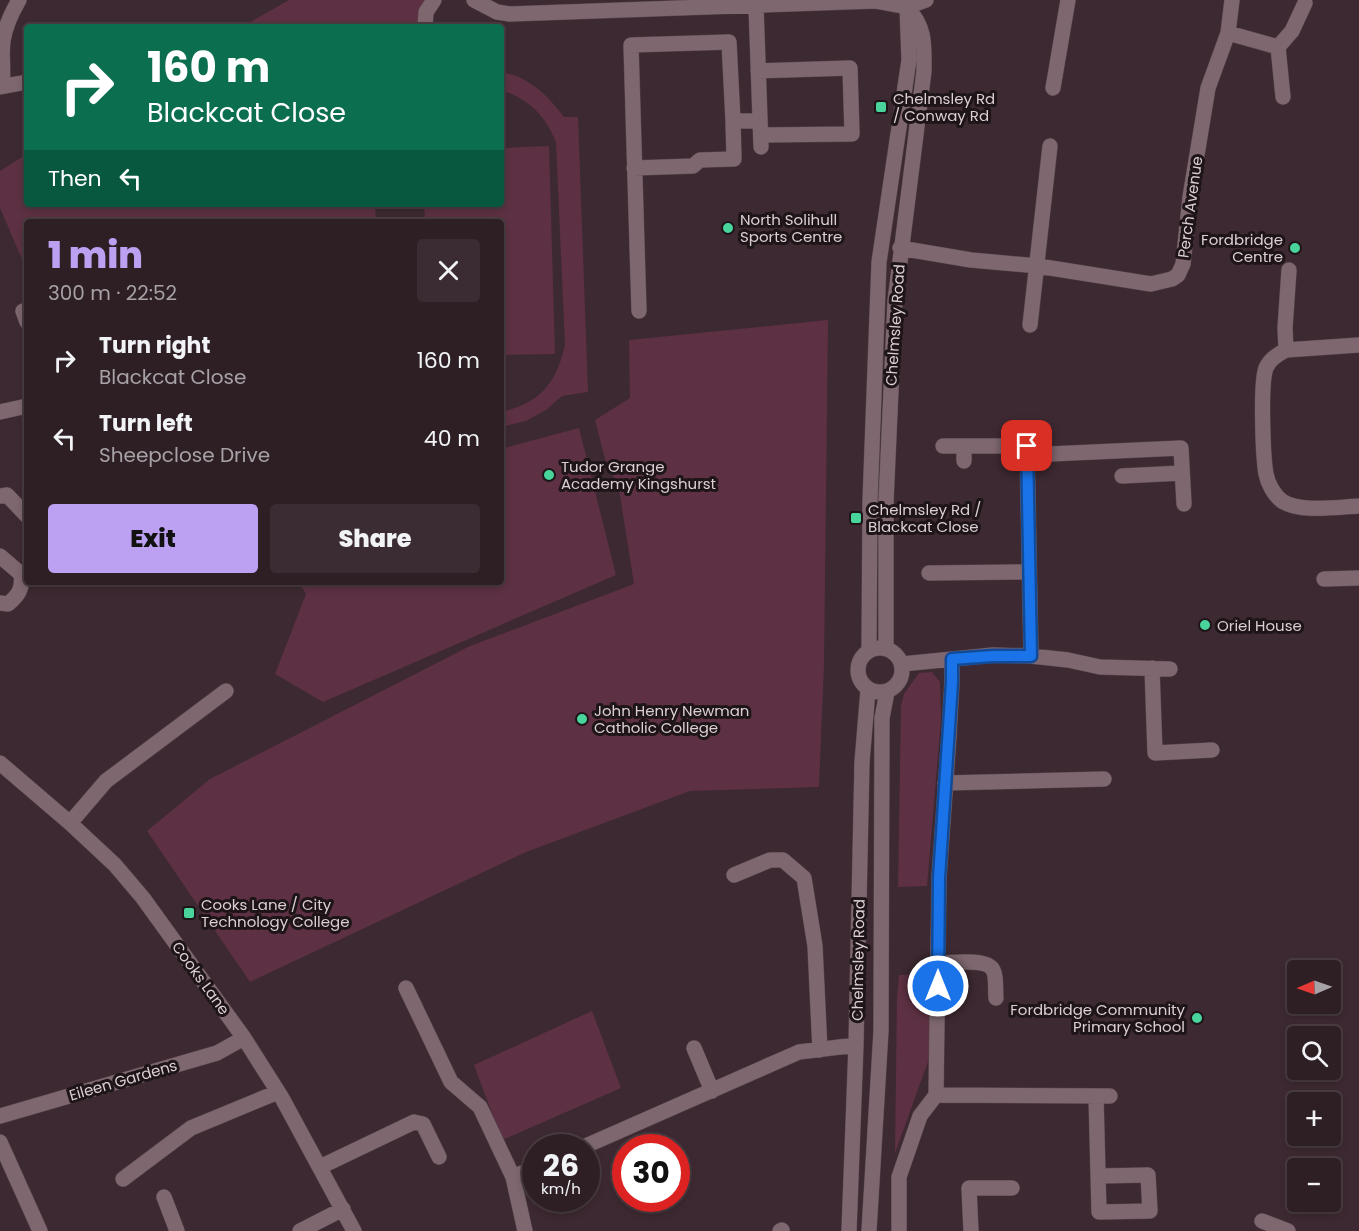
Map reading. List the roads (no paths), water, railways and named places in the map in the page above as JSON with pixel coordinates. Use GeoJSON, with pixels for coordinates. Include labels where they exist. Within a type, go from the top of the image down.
{"type":"FeatureCollection","features":[{"type":"Feature","properties":{"kind":"street"},"geometry":{"type":"LineString","coordinates":[[19,0],[3,41],[4,72],[1,86],[24,82]]}},
{"type":"Feature","properties":{"kind":"street"},"geometry":{"type":"LineString","coordinates":[[425,24],[426,12],[434,0]]}},
{"type":"Feature","properties":{"kind":"street"},"geometry":{"type":"LineString","coordinates":[[474,0],[497,12],[510,14],[590,6],[717,4],[756,6],[829,1],[909,4],[926,0]]}},
{"type":"Feature","properties":{"kind":"street"},"geometry":{"type":"LineString","coordinates":[[1053,88],[1068,0]]}},
{"type":"Feature","properties":{"kind":"street","name":"Perch Avenue"},"geometry":{"type":"LineString","coordinates":[[900,248],[971,260],[1038,266],[1150,284],[1172,279],[1178,274],[1183,264],[1190,197],[1208,88],[1228,33],[1232,0]]}},
{"type":"Feature","properties":{"kind":"street"},"geometry":{"type":"LineString","coordinates":[[1283,97],[1278,47],[1292,31],[1305,3]]}},
{"type":"Feature","properties":{"kind":"street","name":"Chelmsley Road"},"geometry":{"type":"LineString","coordinates":[[886,649],[886,502],[895,301],[924,72],[924,38],[909,4]]}},
{"type":"Feature","properties":{"kind":"street","name":"Chelmsley Road"},"geometry":{"type":"LineString","coordinates":[[849,1231],[856,1045],[862,762],[868,690],[860,681],[858,670],[860,661],[869,651],[870,501],[879,262],[909,60],[909,4]]}},
{"type":"Feature","properties":{"kind":"street"},"geometry":{"type":"LineString","coordinates":[[756,6],[760,134]]}},
{"type":"Feature","properties":{"kind":"street"},"geometry":{"type":"LineString","coordinates":[[1228,33],[1278,47]]}},
{"type":"Feature","properties":{"kind":"street"},"geometry":{"type":"LineString","coordinates":[[634,168],[693,166],[700,160],[734,159],[729,42],[631,45],[634,168],[639,311]]}},
{"type":"Feature","properties":{"kind":"street"},"geometry":{"type":"LineString","coordinates":[[733,121],[760,134],[852,134],[850,68],[758,71]]}},
{"type":"Feature","properties":{"kind":"street"},"geometry":{"type":"LineString","coordinates":[[1030,326],[1050,146]]}},
{"type":"Feature","properties":{"kind":"street"},"geometry":{"type":"LineString","coordinates":[[1286,350],[1289,270]]}},
{"type":"Feature","properties":{"kind":"street"},"geometry":{"type":"LineString","coordinates":[[1359,345],[1286,350],[1275,356],[1266,367],[1263,389],[1266,474],[1273,492],[1282,501],[1295,507],[1359,506]]}},
{"type":"Feature","properties":{"kind":"street"},"geometry":{"type":"LineString","coordinates":[[0,412],[24,407]]}},
{"type":"Feature","properties":{"kind":"street"},"geometry":{"type":"LineString","coordinates":[[943,446],[964,454],[1028,450],[1181,448],[1185,504]]}},
{"type":"Feature","properties":{"kind":"street"},"geometry":{"type":"LineString","coordinates":[[1028,450],[1031,656]]}},
{"type":"Feature","properties":{"kind":"street"},"geometry":{"type":"LineString","coordinates":[[1122,476],[1182,472]]}},
{"type":"Feature","properties":{"kind":"street"},"geometry":{"type":"LineString","coordinates":[[0,496],[7,495],[24,513]]}},
{"type":"Feature","properties":{"kind":"street"},"geometry":{"type":"LineString","coordinates":[[0,556],[21,574],[23,585],[18,596],[8,604],[0,603]]}},
{"type":"Feature","properties":{"kind":"street"},"geometry":{"type":"LineString","coordinates":[[928,573],[1028,572]]}},
{"type":"Feature","properties":{"kind":"street"},"geometry":{"type":"LineString","coordinates":[[1324,579],[1359,578]]}},
{"type":"Feature","properties":{"kind":"street"},"geometry":{"type":"LineString","coordinates":[[869,651],[886,649],[895,654],[902,664],[993,656],[1031,656],[1068,660],[1100,667],[1170,669]]}},
{"type":"Feature","properties":{"kind":"street"},"geometry":{"type":"LineString","coordinates":[[899,1231],[899,1177],[920,1116],[936,1095],[939,878],[952,659]]}},
{"type":"Feature","properties":{"kind":"street","name":"Chelmsley Road"},"geometry":{"type":"LineString","coordinates":[[869,1231],[881,1031],[882,729],[887,692],[901,680],[902,664]]}},
{"type":"Feature","properties":{"kind":"street"},"geometry":{"type":"LineString","coordinates":[[1152,668],[1155,753],[1212,750]]}},
{"type":"Feature","properties":{"kind":"street"},"geometry":{"type":"LineString","coordinates":[[868,690],[878,693],[887,692]]}},
{"type":"Feature","properties":{"kind":"street"},"geometry":{"type":"LineString","coordinates":[[70,823],[106,781],[226,691]]}},
{"type":"Feature","properties":{"kind":"street","name":"Cooks Lane"},"geometry":{"type":"LineString","coordinates":[[0,763],[115,865],[143,898],[244,1038],[278,1092],[354,1231]]}},
{"type":"Feature","properties":{"kind":"street"},"geometry":{"type":"LineString","coordinates":[[945,783],[1104,779]]}},
{"type":"Feature","properties":{"kind":"street"},"geometry":{"type":"LineString","coordinates":[[734,875],[770,860],[783,860],[804,878],[815,946],[820,1050]]}},
{"type":"Feature","properties":{"kind":"street"},"geometry":{"type":"LineString","coordinates":[[938,963],[984,962],[991,966],[995,972],[996,998]]}},
{"type":"Feature","properties":{"kind":"street"},"geometry":{"type":"LineString","coordinates":[[406,988],[451,1082],[480,1107],[513,1177],[525,1231]]}},
{"type":"Feature","properties":{"kind":"street","name":"Eileen Gardens"},"geometry":{"type":"LineString","coordinates":[[0,1116],[217,1053],[244,1038]]}},
{"type":"Feature","properties":{"kind":"street"},"geometry":{"type":"LineString","coordinates":[[600,1144],[617,1141],[712,1091],[778,1069],[799,1052],[856,1045]]}},
{"type":"Feature","properties":{"kind":"street"},"geometry":{"type":"LineString","coordinates":[[694,1047],[712,1091]]}},
{"type":"Feature","properties":{"kind":"street"},"geometry":{"type":"LineString","coordinates":[[123,1179],[191,1128],[278,1092]]}},
{"type":"Feature","properties":{"kind":"street"},"geometry":{"type":"LineString","coordinates":[[936,1095],[1103,1096],[1099,1176]]}},
{"type":"Feature","properties":{"kind":"street"},"geometry":{"type":"LineString","coordinates":[[320,1167],[414,1122],[423,1124],[439,1157]]}},
{"type":"Feature","properties":{"kind":"street"},"geometry":{"type":"LineString","coordinates":[[0,1142],[40,1231]]}},
{"type":"Feature","properties":{"kind":"street"},"geometry":{"type":"LineString","coordinates":[[513,1177],[522,1173]]}},
{"type":"Feature","properties":{"kind":"street"},"geometry":{"type":"LineString","coordinates":[[970,1231],[969,1188],[1012,1188]]}},
{"type":"Feature","properties":{"kind":"street"},"geometry":{"type":"LineString","coordinates":[[164,1197],[177,1231]]}},
{"type":"Feature","properties":{"kind":"street"},"geometry":{"type":"LineString","coordinates":[[300,1231],[342,1209]]}},
{"type":"Feature","properties":{"kind":"street"},"geometry":{"type":"LineString","coordinates":[[1262,1221],[1288,1231]]}},
{"type":"Feature","properties":{"kind":"place","name":"Chelmsley Rd / Conway Rd"},"geometry":{"type":"Point","coordinates":[881,107]}},
{"type":"Feature","properties":{"kind":"place","name":"North Solihull Sports Centre"},"geometry":{"type":"Point","coordinates":[728,228]}},
{"type":"Feature","properties":{"kind":"place","name":"Fordbridge Centre"},"geometry":{"type":"Point","coordinates":[1295,248]}},
{"type":"Feature","properties":{"kind":"place","name":"Tudor Grange Academy Kingshurst"},"geometry":{"type":"Point","coordinates":[549,475]}},
{"type":"Feature","properties":{"kind":"place","name":"Chelmsley Rd / Blackcat Close"},"geometry":{"type":"Point","coordinates":[856,518]}},
{"type":"Feature","properties":{"kind":"place","name":"Oriel House"},"geometry":{"type":"Point","coordinates":[1205,625]}},
{"type":"Feature","properties":{"kind":"place","name":"John Henry Newman Catholic College"},"geometry":{"type":"Point","coordinates":[582,719]}},
{"type":"Feature","properties":{"kind":"place","name":"Cooks Lane / City Technology College"},"geometry":{"type":"Point","coordinates":[189,913]}},
{"type":"Feature","properties":{"kind":"place","name":"Fordbridge Community Primary School"},"geometry":{"type":"Point","coordinates":[1197,1018]}}]}
